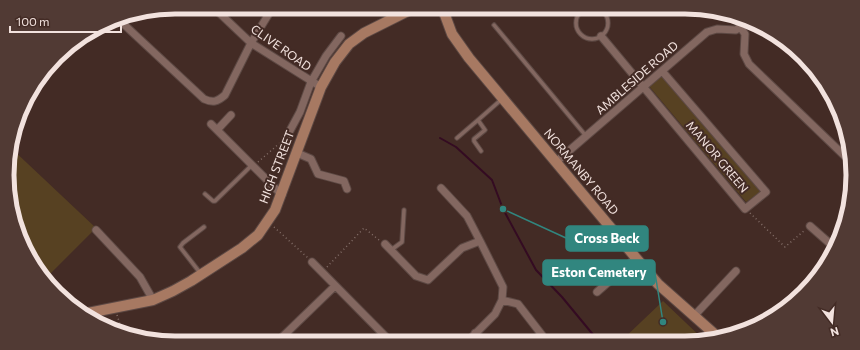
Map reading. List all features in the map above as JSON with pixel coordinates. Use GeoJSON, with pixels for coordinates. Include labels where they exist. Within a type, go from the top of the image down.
{"type":"FeatureCollection","features":[{"type":"Feature","properties":{"kind":"main road","name":"HIGH STREET"},"geometry":{"type":"LineString","coordinates":[[91,312],[153,300],[173,291],[242,248],[258,235],[268,221],[282,195],[321,88],[335,62],[349,44],[364,33],[402,14]]}},
{"type":"Feature","properties":{"kind":"main road","name":"NORMANBY ROAD"},"geometry":{"type":"LineString","coordinates":[[445,14],[452,34],[458,43],[636,258],[658,284],[714,333]]}},
{"type":"Feature","properties":{"kind":"street","name":"CLIVE ROAD"},"geometry":{"type":"LineString","coordinates":[[220,14],[251,43],[321,88]]}},
{"type":"Feature","properties":{"kind":"street"},"geometry":{"type":"LineString","coordinates":[[123,23],[204,99],[212,102],[218,101],[225,95],[251,43],[269,14]]}},
{"type":"Feature","properties":{"kind":"street"},"geometry":{"type":"LineString","coordinates":[[743,25],[740,28],[745,34],[744,54],[749,64],[845,157]]}},
{"type":"Feature","properties":{"kind":"street","name":"AMBLESIDE ROAD"},"geometry":{"type":"LineString","coordinates":[[556,162],[707,32],[717,29],[736,30],[740,28]]}},
{"type":"Feature","properties":{"kind":"street"},"geometry":{"type":"LineString","coordinates":[[286,138],[300,112],[311,82],[326,56],[341,36]]}},
{"type":"Feature","properties":{"kind":"street","name":"MANOR GREEN"},"geometry":{"type":"LineString","coordinates":[[601,36],[745,209],[766,192],[662,71]]}},
{"type":"Feature","properties":{"kind":"street"},"geometry":{"type":"LineString","coordinates":[[217,130],[231,115]]}},
{"type":"Feature","properties":{"kind":"street"},"geometry":{"type":"LineString","coordinates":[[211,124],[282,195]]}},
{"type":"Feature","properties":{"kind":"street"},"geometry":{"type":"LineString","coordinates":[[297,153],[312,159],[318,174],[344,181],[347,189]]}},
{"type":"Feature","properties":{"kind":"street"},"geometry":{"type":"LineString","coordinates":[[441,188],[466,216],[503,287],[502,300],[495,314],[472,336]]}},
{"type":"Feature","properties":{"kind":"street"},"geometry":{"type":"LineString","coordinates":[[810,226],[830,244]]}},
{"type":"Feature","properties":{"kind":"street"},"geometry":{"type":"LineString","coordinates":[[96,230],[140,277],[153,300]]}},
{"type":"Feature","properties":{"kind":"street"},"geometry":{"type":"LineString","coordinates":[[385,244],[416,276],[428,280],[462,248],[480,241]]}},
{"type":"Feature","properties":{"kind":"street"},"geometry":{"type":"LineString","coordinates":[[597,292],[636,258]]}},
{"type":"Feature","properties":{"kind":"street"},"geometry":{"type":"LineString","coordinates":[[312,262],[383,334]]}},
{"type":"Feature","properties":{"kind":"street"},"geometry":{"type":"LineString","coordinates":[[694,316],[736,271]]}},
{"type":"Feature","properties":{"kind":"street"},"geometry":{"type":"LineString","coordinates":[[283,336],[335,286]]}},
{"type":"Feature","properties":{"kind":"street"},"geometry":{"type":"LineString","coordinates":[[502,300],[518,304],[542,335]]}},
{"type":"Feature","properties":{"kind":"street"},"geometry":{"type":"LineString","coordinates":[[475,333],[478,336]]}},
{"type":"Feature","properties":{"kind":"lane"},"geometry":{"type":"LineString","coordinates":[[580,14],[576,21],[576,27],[580,34],[590,39],[595,39],[601,36],[607,27],[608,22],[605,14]]}},
{"type":"Feature","properties":{"kind":"lane"},"geometry":{"type":"LineString","coordinates":[[494,25],[586,136]]}},
{"type":"Feature","properties":{"kind":"lane"},"geometry":{"type":"LineString","coordinates":[[457,138],[503,99]]}},
{"type":"Feature","properties":{"kind":"lane"},"geometry":{"type":"LineString","coordinates":[[478,120],[485,130],[474,139],[481,152]]}},
{"type":"Feature","properties":{"kind":"lane"},"geometry":{"type":"LineString","coordinates":[[205,194],[215,201],[253,166]]}},
{"type":"Feature","properties":{"kind":"lane"},"geometry":{"type":"LineString","coordinates":[[391,250],[402,242],[404,210]]}},
{"type":"Feature","properties":{"kind":"lane"},"geometry":{"type":"LineString","coordinates":[[202,274],[180,247],[204,226]]}},
{"type":"Feature","properties":{"kind":"path"},"geometry":{"type":"LineString","coordinates":[[253,166],[286,138]]}},
{"type":"Feature","properties":{"kind":"path"},"geometry":{"type":"LineString","coordinates":[[745,209],[785,247],[810,226]]}},
{"type":"Feature","properties":{"kind":"path"},"geometry":{"type":"LineString","coordinates":[[268,221],[312,262]]}},
{"type":"Feature","properties":{"kind":"path"},"geometry":{"type":"LineString","coordinates":[[322,272],[364,228],[385,244]]}},
{"type":"Feature","properties":{"kind":"path"},"geometry":{"type":"LineString","coordinates":[[115,308],[121,326]]}},
{"type":"Feature","properties":{"kind":"shaded area"},"geometry":{"type":"Polygon","coordinates":[[[660,73],[762,191],[746,202],[649,86],[660,73]]]}},
{"type":"Feature","properties":{"kind":"shaded area"},"geometry":{"type":"Polygon","coordinates":[[[15,152],[96,228],[49,275],[26,237],[19,217],[14,186],[15,152]]]}},
{"type":"Feature","properties":{"kind":"shaded area"},"geometry":{"type":"Polygon","coordinates":[[[663,301],[699,336],[696,336],[626,336],[663,301]]]}},
{"type":"Feature","properties":{"kind":"waterway"},"geometry":{"type":"LineString","coordinates":[[440,138],[456,147],[492,180],[503,209],[536,270],[562,297],[594,336]]}},
{"type":"Feature","properties":{"kind":"place","name":"Cross Beck"},"geometry":{"type":"Point","coordinates":[503,209]}},
{"type":"Feature","properties":{"kind":"place","name":"Eston Cemetery"},"geometry":{"type":"Point","coordinates":[663,322]}}]}
